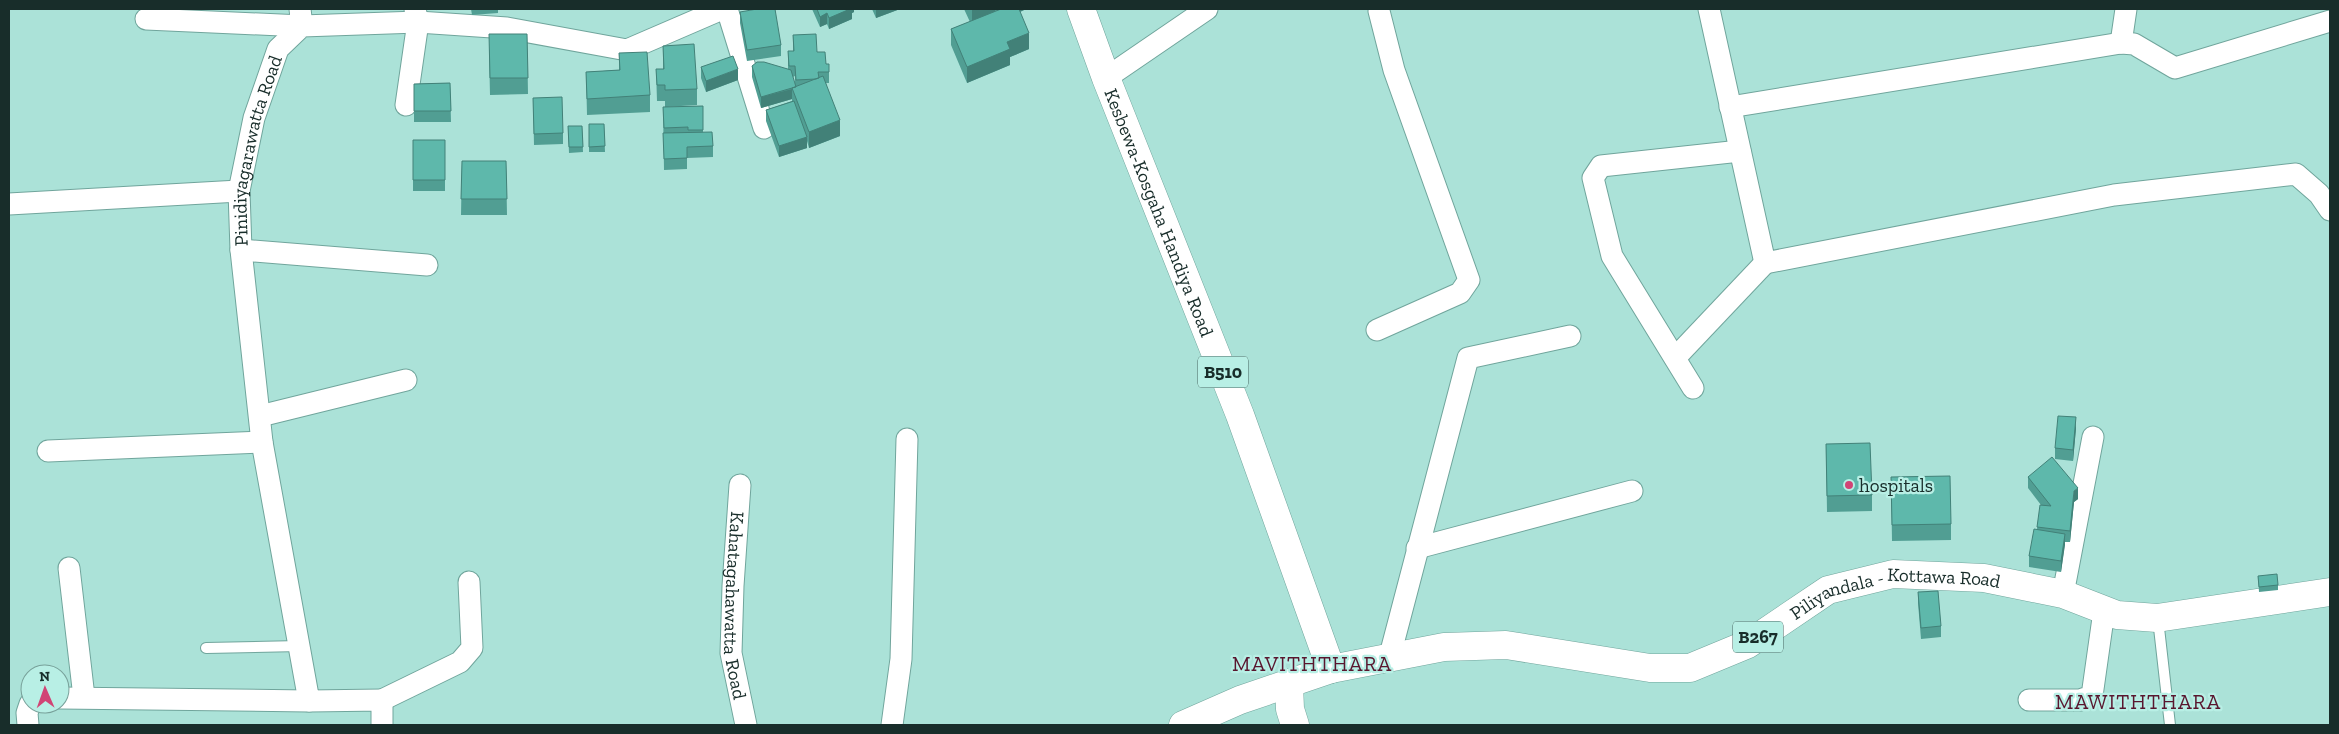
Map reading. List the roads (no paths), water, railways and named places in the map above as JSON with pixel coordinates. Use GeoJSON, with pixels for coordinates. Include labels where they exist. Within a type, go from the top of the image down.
{"type":"FeatureCollection","features":[{"type":"Feature","properties":{"kind":"main road","name":"Kesbewa-Kosgaha Handiya Road"},"geometry":{"type":"LineString","coordinates":[[1081,9],[1106,78],[1240,415],[1331,669]]}},
{"type":"Feature","properties":{"kind":"main road","name":"Piliyandala - Kottawa Road"},"geometry":{"type":"LineString","coordinates":[[1183,725],[1240,700],[1331,669],[1444,647],[1506,644],[1650,668],[1690,668],[1748,644],[1828,590],[1893,574],[1984,578],[2063,594],[2117,615],[2158,618],[2330,592]]}},
{"type":"Feature","properties":{"kind":"main road"},"geometry":{"type":"LineString","coordinates":[[1289,684],[1290,709],[1295,725]]}},
{"type":"Feature","properties":{"kind":"street"},"geometry":{"type":"LineString","coordinates":[[146,20],[416,15],[507,28],[627,50],[722,9]]}},
{"type":"Feature","properties":{"kind":"street"},"geometry":{"type":"LineString","coordinates":[[727,9],[764,128]]}},
{"type":"Feature","properties":{"kind":"street"},"geometry":{"type":"LineString","coordinates":[[1106,78],[1207,9]]}},
{"type":"Feature","properties":{"kind":"street"},"geometry":{"type":"LineString","coordinates":[[1709,9],[1765,263]]}},
{"type":"Feature","properties":{"kind":"street"},"geometry":{"type":"LineString","coordinates":[[2121,43],[2126,9]]}},
{"type":"Feature","properties":{"kind":"street"},"geometry":{"type":"LineString","coordinates":[[1377,330],[1460,293],[1469,280],[1394,70],[1381,10]]}},
{"type":"Feature","properties":{"kind":"street"},"geometry":{"type":"LineString","coordinates":[[406,105],[416,15]]}},
{"type":"Feature","properties":{"kind":"street","name":"Pinidiyagarawatta Road"},"geometry":{"type":"LineString","coordinates":[[301,17],[278,49],[254,118],[239,191],[241,250],[262,442],[309,701]]}},
{"type":"Feature","properties":{"kind":"street"},"geometry":{"type":"LineString","coordinates":[[1730,107],[2121,43],[2134,44],[2174,68],[2330,21]]}},
{"type":"Feature","properties":{"kind":"street"},"geometry":{"type":"LineString","coordinates":[[1693,388],[1612,256],[1593,178],[1601,166],[1740,151]]}},
{"type":"Feature","properties":{"kind":"street"},"geometry":{"type":"LineString","coordinates":[[1674,358],[1765,263],[2114,195],[2296,174],[2326,198]]}},
{"type":"Feature","properties":{"kind":"street"},"geometry":{"type":"LineString","coordinates":[[9,204],[239,191]]}},
{"type":"Feature","properties":{"kind":"street"},"geometry":{"type":"LineString","coordinates":[[241,250],[427,264]]}},
{"type":"Feature","properties":{"kind":"street"},"geometry":{"type":"LineString","coordinates":[[1389,659],[1468,358],[1570,336]]}},
{"type":"Feature","properties":{"kind":"street"},"geometry":{"type":"LineString","coordinates":[[260,416],[406,380]]}},
{"type":"Feature","properties":{"kind":"street"},"geometry":{"type":"LineString","coordinates":[[2063,594],[2093,437]]}},
{"type":"Feature","properties":{"kind":"street"},"geometry":{"type":"LineString","coordinates":[[892,725],[901,659],[907,439]]}},
{"type":"Feature","properties":{"kind":"street"},"geometry":{"type":"LineString","coordinates":[[48,451],[262,442]]}},
{"type":"Feature","properties":{"kind":"street","name":"Kahatagahawatta Road"},"geometry":{"type":"LineString","coordinates":[[740,485],[731,654],[746,725]]}},
{"type":"Feature","properties":{"kind":"street"},"geometry":{"type":"LineString","coordinates":[[1417,548],[1632,491]]}},
{"type":"Feature","properties":{"kind":"street"},"geometry":{"type":"LineString","coordinates":[[69,568],[84,697]]}},
{"type":"Feature","properties":{"kind":"street"},"geometry":{"type":"LineString","coordinates":[[70,698],[309,701],[382,700],[460,662],[468,655],[472,648],[469,582]]}},
{"type":"Feature","properties":{"kind":"street"},"geometry":{"type":"LineString","coordinates":[[2028,700],[2080,700],[2092,696],[2104,611]]}},
{"type":"Feature","properties":{"kind":"street"},"geometry":{"type":"LineString","coordinates":[[382,700],[382,725]]}},
{"type":"Feature","properties":{"kind":"lane"},"geometry":{"type":"LineString","coordinates":[[2158,618],[2170,725]]}},
{"type":"Feature","properties":{"kind":"lane"},"geometry":{"type":"LineString","coordinates":[[206,648],[300,646]]}},
{"type":"Feature","properties":{"kind":"place","name":"hospitals"},"geometry":{"type":"Point","coordinates":[1849,485]}},
{"type":"Feature","properties":{"kind":"district","name":"MAVITHTHARA"},"geometry":{"type":"Point","coordinates":[1312,663]}},
{"type":"Feature","properties":{"kind":"district","name":"MAWITHTHARA"},"geometry":{"type":"Point","coordinates":[2138,701]}}]}
